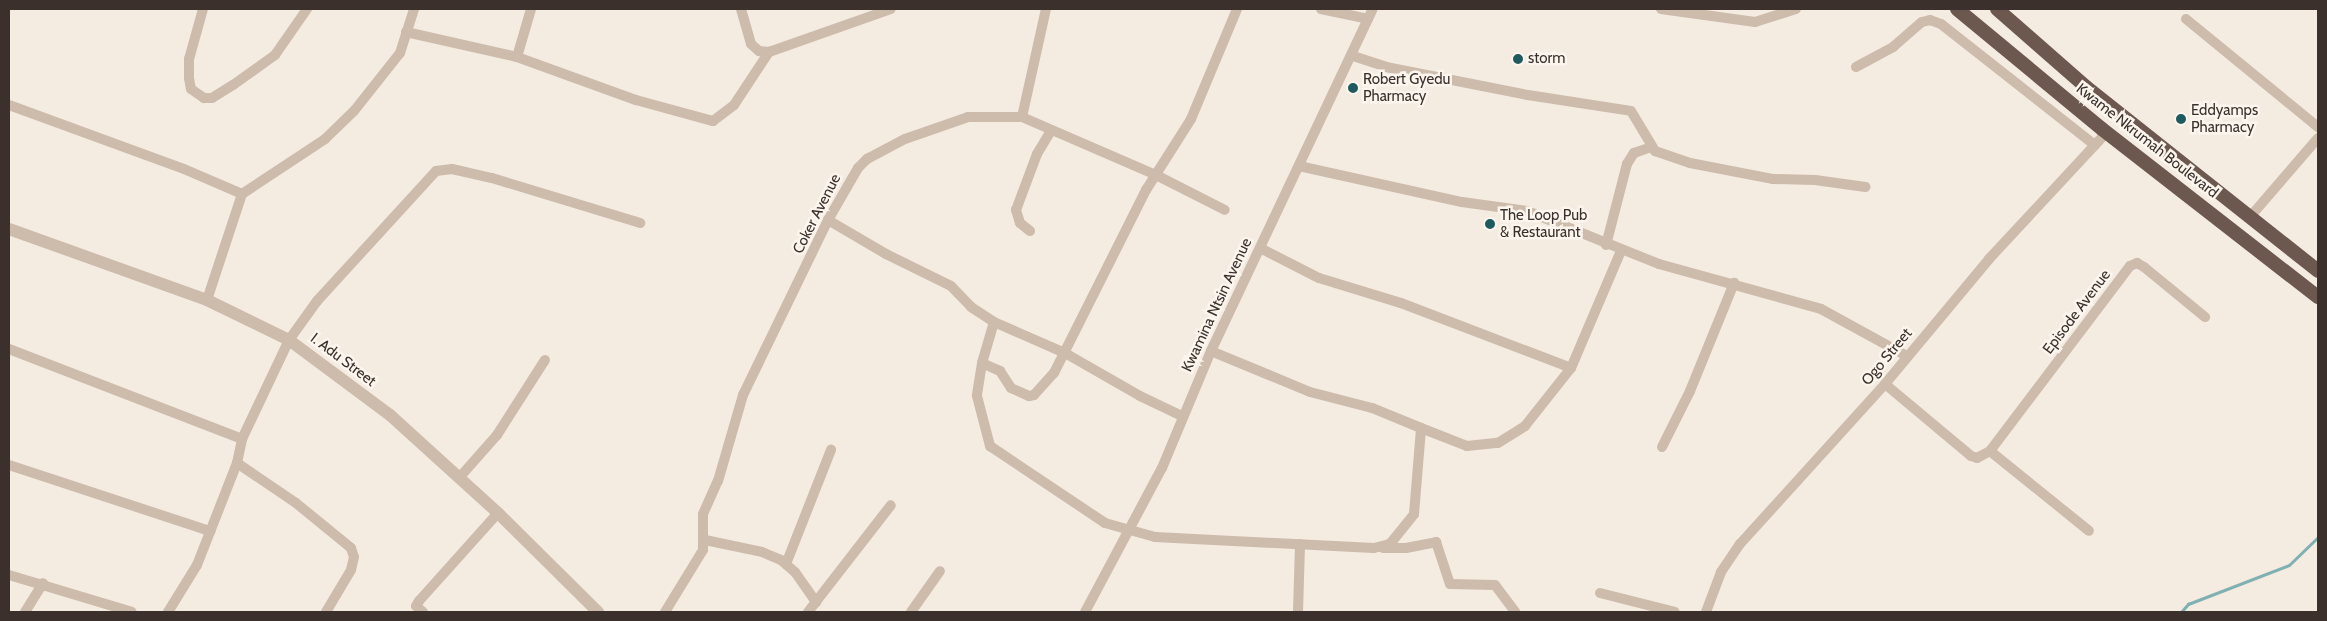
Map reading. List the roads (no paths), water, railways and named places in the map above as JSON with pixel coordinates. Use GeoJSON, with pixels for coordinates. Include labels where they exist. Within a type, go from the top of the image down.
{"type":"FeatureCollection","features":[{"type":"Feature","properties":{"kind":"highway","name":"Kwame Nkrumah Boulevard"},"geometry":{"type":"LineString","coordinates":[[1957,9],[2107,132],[2318,297]]}},
{"type":"Feature","properties":{"kind":"highway","name":"Kwame Nkrumah Boulevard"},"geometry":{"type":"LineString","coordinates":[[1997,9],[2086,87],[2318,271]]}},
{"type":"Feature","properties":{"kind":"street"},"geometry":{"type":"LineString","coordinates":[[204,9],[189,59],[189,78],[191,89],[204,98],[212,98],[275,55],[307,9]]}},
{"type":"Feature","properties":{"kind":"street"},"geometry":{"type":"LineString","coordinates":[[207,300],[242,194],[325,139],[354,111],[400,53],[414,9]]}},
{"type":"Feature","properties":{"kind":"street"},"geometry":{"type":"LineString","coordinates":[[518,57],[532,9]]}},
{"type":"Feature","properties":{"kind":"street"},"geometry":{"type":"LineString","coordinates":[[741,9],[751,44],[759,51],[770,52],[891,9]]}},
{"type":"Feature","properties":{"kind":"street"},"geometry":{"type":"LineString","coordinates":[[1022,118],[1046,9]]}},
{"type":"Feature","properties":{"kind":"street"},"geometry":{"type":"LineString","coordinates":[[982,363],[1000,371],[1010,388],[1029,396],[1034,395],[1054,373],[1156,176],[1191,119],[1237,9]]}},
{"type":"Feature","properties":{"kind":"street"},"geometry":{"type":"LineString","coordinates":[[1321,9],[1368,19]]}},
{"type":"Feature","properties":{"kind":"street","name":"Kwamina Ntsin Avenue"},"geometry":{"type":"LineString","coordinates":[[1085,612],[1130,532],[1162,468],[1182,416],[1298,166],[1353,56],[1373,9]]}},
{"type":"Feature","properties":{"kind":"street"},"geometry":{"type":"LineString","coordinates":[[1661,9],[1755,22],[1796,9]]}},
{"type":"Feature","properties":{"kind":"street"},"geometry":{"type":"LineString","coordinates":[[2186,19],[2318,127]]}},
{"type":"Feature","properties":{"kind":"street"},"geometry":{"type":"LineString","coordinates":[[1856,67],[1893,47],[1922,22],[1930,20],[1941,24],[2095,145]]}},
{"type":"Feature","properties":{"kind":"street"},"geometry":{"type":"LineString","coordinates":[[406,32],[518,57],[636,100],[713,121],[734,105],[770,52]]}},
{"type":"Feature","properties":{"kind":"street"},"geometry":{"type":"LineString","coordinates":[[1353,56],[1386,67],[1462,82],[1632,110],[1651,147],[1690,163],[1773,178],[1815,180],[1866,187]]}},
{"type":"Feature","properties":{"kind":"street"},"geometry":{"type":"LineString","coordinates":[[9,105],[184,169],[242,194]]}},
{"type":"Feature","properties":{"kind":"street","name":"Coker Avenue"},"geometry":{"type":"LineString","coordinates":[[665,612],[699,560],[705,540],[703,514],[718,481],[744,395],[828,220],[858,168],[886,148],[968,117],[1022,118],[1156,176],[1225,210]]}},
{"type":"Feature","properties":{"kind":"street"},"geometry":{"type":"LineString","coordinates":[[1030,231],[1020,223],[1016,210],[1038,154],[1051,130]]}},
{"type":"Feature","properties":{"kind":"street","name":"Ogo Street"},"geometry":{"type":"LineString","coordinates":[[1706,612],[1721,572],[1740,544],[1885,384],[1989,259],[2107,132]]}},
{"type":"Feature","properties":{"kind":"street"},"geometry":{"type":"LineString","coordinates":[[2250,217],[2318,138]]}},
{"type":"Feature","properties":{"kind":"street"},"geometry":{"type":"LineString","coordinates":[[1606,245],[1627,164],[1634,153],[1651,147]]}},
{"type":"Feature","properties":{"kind":"street"},"geometry":{"type":"LineString","coordinates":[[1298,166],[1462,202],[1527,211],[1621,251],[1821,309],[1907,356]]}},
{"type":"Feature","properties":{"kind":"street"},"geometry":{"type":"LineString","coordinates":[[168,612],[197,565],[237,463],[242,439],[290,340],[350,261],[436,171],[452,169],[492,178],[640,223]]}},
{"type":"Feature","properties":{"kind":"street"},"geometry":{"type":"LineString","coordinates":[[828,220],[886,254],[951,286],[971,307],[994,322],[1065,353],[1140,396],[1182,416]]}},
{"type":"Feature","properties":{"kind":"street","name":"I. Adu Street"},"geometry":{"type":"LineString","coordinates":[[9,229],[207,300],[290,340],[390,415],[498,513],[598,612]]}},
{"type":"Feature","properties":{"kind":"street"},"geometry":{"type":"LineString","coordinates":[[1260,248],[1319,278],[1401,303],[1571,368]]}},
{"type":"Feature","properties":{"kind":"street"},"geometry":{"type":"LineString","coordinates":[[1212,351],[1310,392],[1372,408],[1467,446],[1498,442],[1526,426],[1571,368],[1621,251]]}},
{"type":"Feature","properties":{"kind":"street","name":"Episode Avenue"},"geometry":{"type":"LineString","coordinates":[[1990,451],[2130,266],[2137,263],[2144,267],[2205,317]]}},
{"type":"Feature","properties":{"kind":"street"},"geometry":{"type":"LineString","coordinates":[[1662,447],[1690,391],[1734,283]]}},
{"type":"Feature","properties":{"kind":"street"},"geometry":{"type":"LineString","coordinates":[[994,322],[982,363],[977,396],[990,446],[1105,523],[1130,532],[1155,537],[1384,548],[1406,548],[1436,542],[1450,584],[1495,585],[1515,612]]}},
{"type":"Feature","properties":{"kind":"street"},"geometry":{"type":"LineString","coordinates":[[9,349],[242,439]]}},
{"type":"Feature","properties":{"kind":"street"},"geometry":{"type":"LineString","coordinates":[[459,478],[498,435],[544,360]]}},
{"type":"Feature","properties":{"kind":"street"},"geometry":{"type":"LineString","coordinates":[[1885,384],[1971,456],[1978,458],[1990,451],[2089,531]]}},
{"type":"Feature","properties":{"kind":"street"},"geometry":{"type":"LineString","coordinates":[[1384,548],[1414,514],[1421,428]]}},
{"type":"Feature","properties":{"kind":"street"},"geometry":{"type":"LineString","coordinates":[[786,564],[831,450]]}},
{"type":"Feature","properties":{"kind":"street"},"geometry":{"type":"LineString","coordinates":[[237,463],[296,503],[351,548],[354,557],[351,570],[326,612]]}},
{"type":"Feature","properties":{"kind":"street"},"geometry":{"type":"LineString","coordinates":[[9,465],[210,531]]}},
{"type":"Feature","properties":{"kind":"street"},"geometry":{"type":"LineString","coordinates":[[809,612],[891,505]]}},
{"type":"Feature","properties":{"kind":"street"},"geometry":{"type":"LineString","coordinates":[[423,612],[416,606],[419,600],[498,513]]}},
{"type":"Feature","properties":{"kind":"street"},"geometry":{"type":"LineString","coordinates":[[705,540],[762,552],[786,564],[807,586],[816,602]]}},
{"type":"Feature","properties":{"kind":"street"},"geometry":{"type":"LineString","coordinates":[[1298,612],[1300,544]]}},
{"type":"Feature","properties":{"kind":"street"},"geometry":{"type":"LineString","coordinates":[[910,612],[940,571]]}},
{"type":"Feature","properties":{"kind":"street"},"geometry":{"type":"LineString","coordinates":[[9,575],[43,583],[132,612]]}},
{"type":"Feature","properties":{"kind":"street"},"geometry":{"type":"LineString","coordinates":[[25,612],[43,583]]}},
{"type":"Feature","properties":{"kind":"street"},"geometry":{"type":"LineString","coordinates":[[1600,593],[1675,612]]}},
{"type":"Feature","properties":{"kind":"waterway"},"geometry":{"type":"LineString","coordinates":[[2181,612],[2188,604],[2289,565],[2318,537]]}},
{"type":"Feature","properties":{"kind":"place","name":"storm"},"geometry":{"type":"Point","coordinates":[1518,59]}},
{"type":"Feature","properties":{"kind":"place","name":"Robert Gyedu Pharmacy"},"geometry":{"type":"Point","coordinates":[1353,88]}},
{"type":"Feature","properties":{"kind":"place","name":"Eddyamps Pharmacy"},"geometry":{"type":"Point","coordinates":[2181,119]}},
{"type":"Feature","properties":{"kind":"place","name":"The Loop Pub & Restaurant"},"geometry":{"type":"Point","coordinates":[1490,224]}}]}
